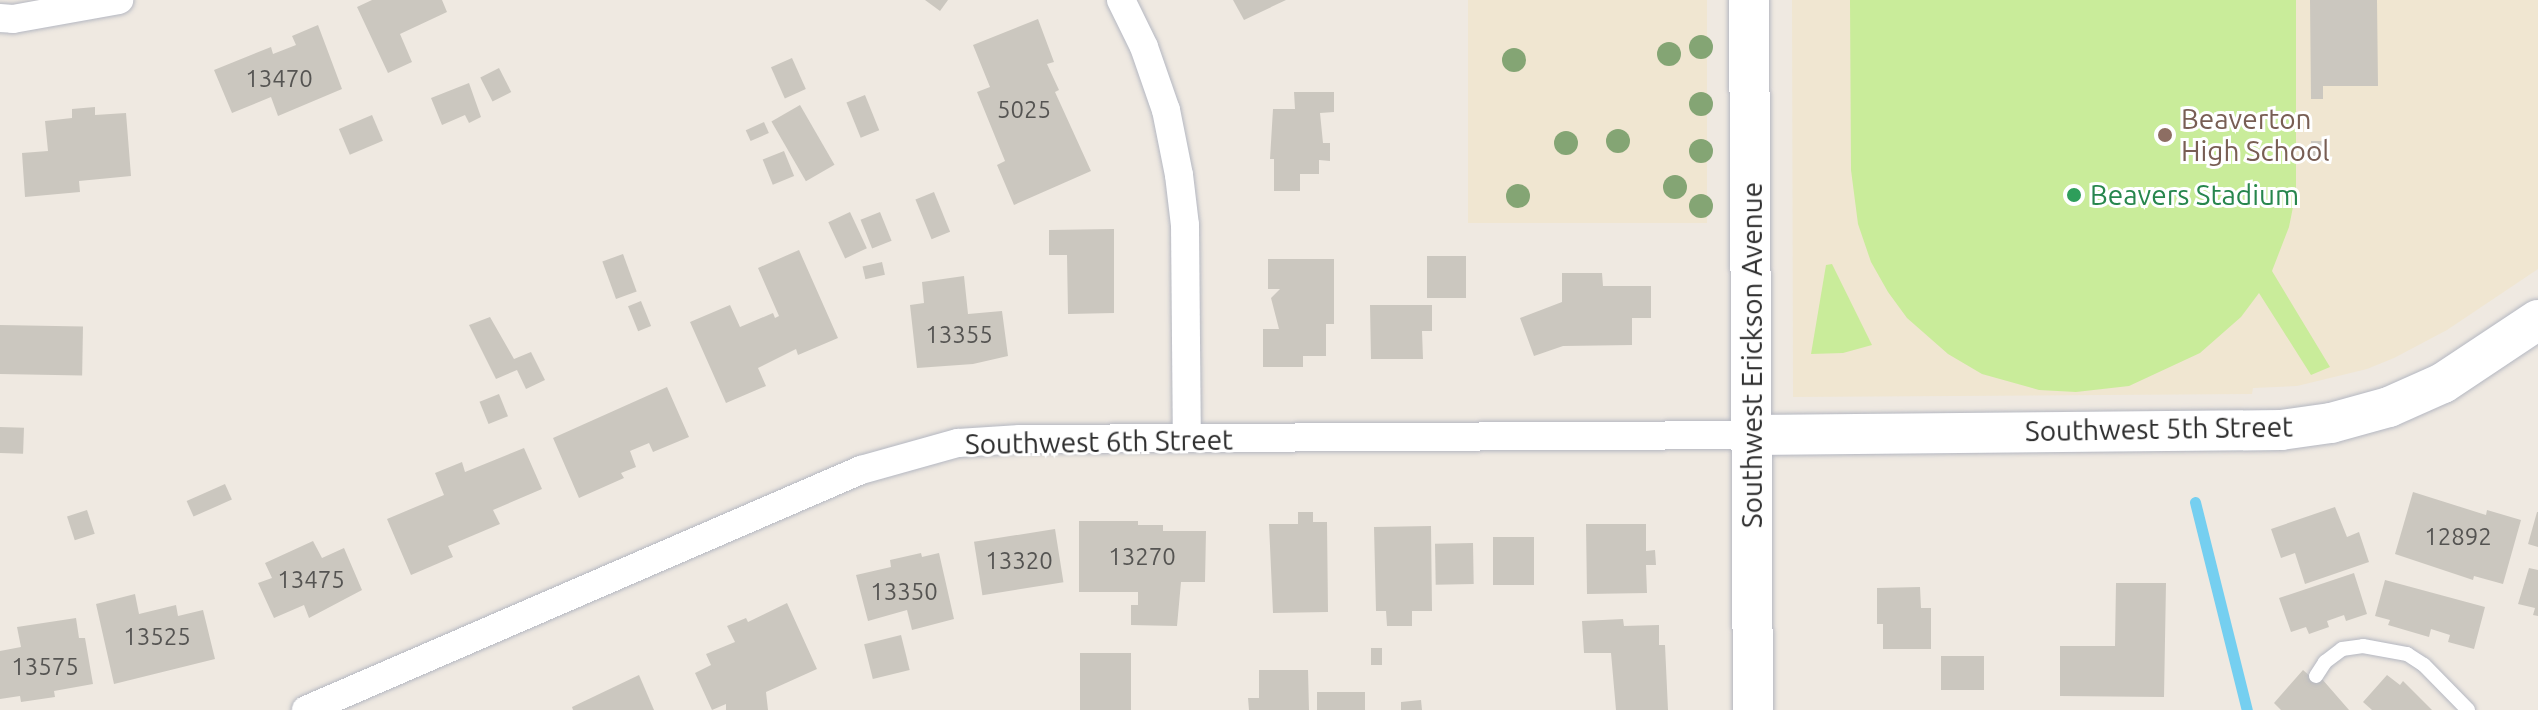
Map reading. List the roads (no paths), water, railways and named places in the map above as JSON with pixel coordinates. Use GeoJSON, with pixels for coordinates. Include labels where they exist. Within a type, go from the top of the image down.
{"type":"FeatureCollection","features":[{"type":"Feature","properties":{"kind":"street"},"geometry":{"type":"LineString","coordinates":[[0,18],[119,0]]}},
{"type":"Feature","properties":{"kind":"street"},"geometry":{"type":"LineString","coordinates":[[1121,0],[1144,47],[1166,110],[1179,175],[1185,225],[1187,438]]}},
{"type":"Feature","properties":{"kind":"street","name":"Southwest Erickson Avenue"},"geometry":{"type":"LineString","coordinates":[[1749,0],[1753,710]]}},
{"type":"Feature","properties":{"kind":"street","name":"Southwest 5th Street"},"geometry":{"type":"LineString","coordinates":[[1753,435],[2281,430],[2331,423],[2389,407],[2443,383],[2538,320]]}},
{"type":"Feature","properties":{"kind":"street","name":"Southwest 6th Street"},"geometry":{"type":"LineString","coordinates":[[306,710],[861,470],[958,443],[1020,439],[1753,435]]}},
{"type":"Feature","properties":{"kind":"lane"},"geometry":{"type":"LineString","coordinates":[[2316,676],[2325,662],[2342,649],[2363,646],[2407,654],[2424,665],[2468,710]]}},
{"type":"Feature","properties":{"kind":"waterway"},"geometry":{"type":"LineString","coordinates":[[2195,502],[2247,710]]}},
{"type":"Feature","properties":{"kind":"place","name":"Beaverton High School"},"geometry":{"type":"Point","coordinates":[2165,135]}},
{"type":"Feature","properties":{"kind":"place","name":"Beavers Stadium"},"geometry":{"type":"Point","coordinates":[2074,195]}}]}
